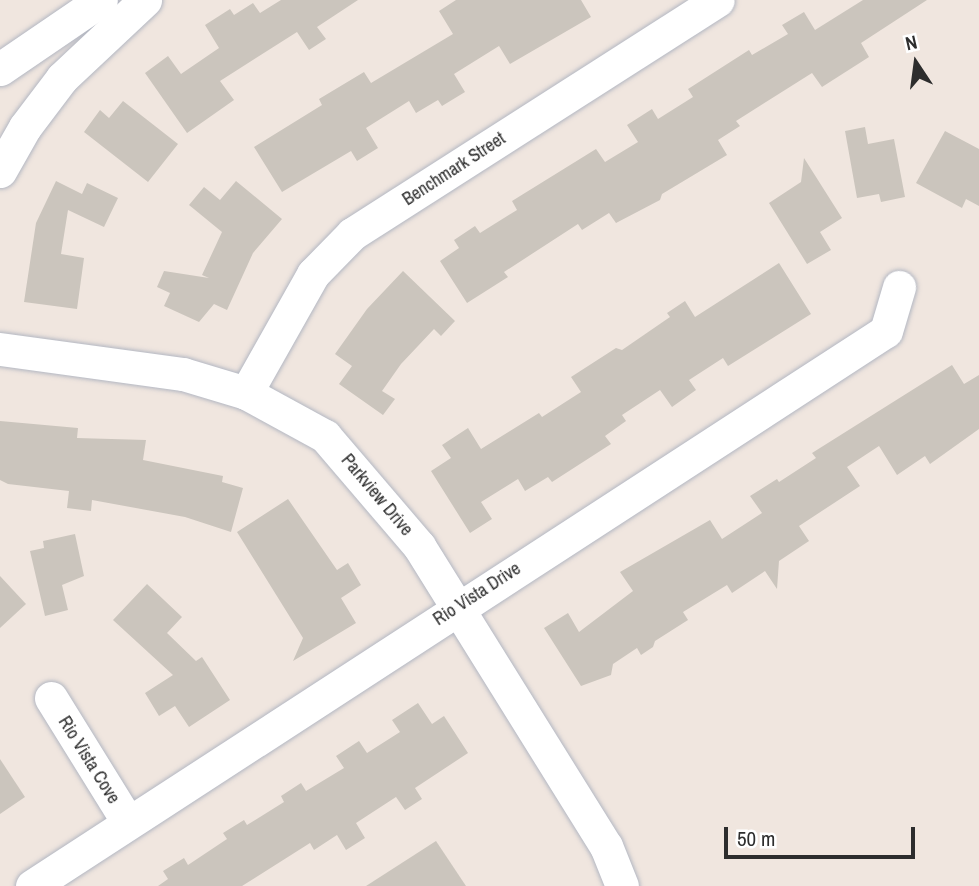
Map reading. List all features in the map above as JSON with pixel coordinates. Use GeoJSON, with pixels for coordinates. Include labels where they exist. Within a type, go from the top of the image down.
{"type":"FeatureCollection","features":[{"type":"Feature","properties":{"kind":"street"},"geometry":{"type":"LineString","coordinates":[[0,69],[101,0]]}},
{"type":"Feature","properties":{"kind":"street"},"geometry":{"type":"LineString","coordinates":[[0,171],[24,127],[62,78],[145,0]]}},
{"type":"Feature","properties":{"kind":"street","name":"Benchmark Street"},"geometry":{"type":"LineString","coordinates":[[246,393],[313,274],[352,233],[718,0]]}},
{"type":"Feature","properties":{"kind":"street","name":"Rio Vista Drive"},"geometry":{"type":"LineString","coordinates":[[32,886],[457,607],[886,331],[900,287]]}},
{"type":"Feature","properties":{"kind":"street","name":"Parkview Drive"},"geometry":{"type":"LineString","coordinates":[[0,349],[119,362],[183,374],[246,393],[325,436],[352,463],[419,546],[606,846],[622,886]]}},
{"type":"Feature","properties":{"kind":"street","name":"Rio Vista Cove"},"geometry":{"type":"LineString","coordinates":[[51,698],[128,822]]}},
{"type":"Feature","properties":{"kind":"street","name":"Parkview Drive"},"geometry":{"type":"LineString","coordinates":[[606,846],[645,886]]}},
{"type":"Feature","properties":{"kind":"building"},"geometry":{"type":"Polygon","coordinates":[[[281,0],[358,0],[317,27],[326,39],[309,50],[297,32],[220,81],[234,100],[187,133],[145,73],[168,56],[181,74],[219,48],[205,25],[230,9],[234,15],[253,3],[260,13],[281,0]]]}},
{"type":"Feature","properties":{"kind":"building"},"geometry":{"type":"Polygon","coordinates":[[[456,0],[581,0],[591,17],[510,64],[499,46],[454,74],[465,92],[442,106],[438,100],[416,113],[409,101],[366,128],[378,148],[357,161],[351,151],[282,192],[254,147],[322,105],[319,99],[364,72],[371,83],[453,34],[439,11],[456,0]]]}},
{"type":"Feature","properties":{"kind":"building"},"geometry":{"type":"Polygon","coordinates":[[[863,0],[927,0],[861,43],[869,57],[822,87],[812,73],[736,121],[740,126],[718,140],[727,155],[662,194],[660,200],[616,223],[609,213],[582,230],[578,224],[504,272],[508,277],[467,303],[440,261],[459,248],[454,240],[475,226],[480,233],[517,210],[512,201],[596,149],[605,162],[638,142],[627,125],[652,109],[658,119],[693,97],[688,89],[749,50],[752,55],[788,34],[782,25],[804,12],[815,30],[863,0]]]}},
{"type":"Feature","properties":{"kind":"building"},"geometry":{"type":"Polygon","coordinates":[[[123,101],[178,144],[148,182],[84,132],[100,110],[109,118],[123,101]]]}},
{"type":"Feature","properties":{"kind":"building"},"geometry":{"type":"Polygon","coordinates":[[[865,127],[868,144],[894,139],[905,197],[881,202],[879,194],[857,198],[845,131],[865,127]]]}},
{"type":"Feature","properties":{"kind":"building"},"geometry":{"type":"Polygon","coordinates":[[[945,131],[979,149],[979,206],[966,199],[962,208],[916,183],[945,131]]]}},
{"type":"Feature","properties":{"kind":"building"},"geometry":{"type":"Polygon","coordinates":[[[804,158],[842,218],[820,232],[831,250],[807,264],[769,203],[801,182],[804,158]]]}},
{"type":"Feature","properties":{"kind":"building"},"geometry":{"type":"Polygon","coordinates":[[[56,181],[82,194],[87,183],[118,198],[104,227],[68,210],[61,254],[84,258],[77,309],[24,302],[36,223],[56,181]]]}},
{"type":"Feature","properties":{"kind":"building"},"geometry":{"type":"Polygon","coordinates":[[[236,181],[282,219],[253,253],[227,310],[214,304],[199,322],[164,306],[170,293],[157,287],[164,271],[209,278],[202,275],[222,232],[189,205],[204,187],[220,200],[236,181]]]}},
{"type":"Feature","properties":{"kind":"building"},"geometry":{"type":"Polygon","coordinates":[[[779,263],[811,314],[728,366],[723,358],[689,380],[696,390],[672,407],[660,390],[622,415],[626,421],[605,436],[611,444],[552,482],[548,477],[525,491],[518,479],[481,502],[492,519],[470,533],[431,471],[451,458],[442,445],[468,428],[481,449],[539,413],[542,417],[581,392],[571,377],[616,348],[622,350],[670,317],[667,313],[685,301],[695,317],[779,263]]]}},
{"type":"Feature","properties":{"kind":"building"},"geometry":{"type":"Polygon","coordinates":[[[403,271],[455,321],[441,336],[434,329],[401,364],[382,391],[395,399],[383,415],[339,384],[352,366],[335,354],[367,309],[403,271]]]}},
{"type":"Feature","properties":{"kind":"building"},"geometry":{"type":"Polygon","coordinates":[[[952,365],[964,384],[979,375],[979,429],[930,464],[925,456],[897,475],[879,446],[847,467],[860,486],[799,526],[809,541],[779,561],[777,589],[765,571],[732,593],[727,585],[683,612],[688,620],[655,641],[653,647],[641,655],[637,648],[613,664],[611,675],[581,686],[544,628],[568,613],[579,632],[633,591],[620,572],[710,520],[722,539],[762,513],[750,496],[777,479],[779,482],[816,458],[812,453],[952,365]]]}},
{"type":"Feature","properties":{"kind":"building"},"geometry":{"type":"Polygon","coordinates":[[[0,421],[78,428],[77,438],[146,440],[143,460],[223,476],[222,482],[243,488],[231,532],[185,517],[92,500],[91,511],[67,508],[69,491],[8,484],[0,480],[0,421]]]}},
{"type":"Feature","properties":{"kind":"building"},"geometry":{"type":"Polygon","coordinates":[[[288,499],[337,570],[348,563],[361,585],[341,598],[356,623],[293,661],[303,638],[237,532],[288,499]]]}},
{"type":"Feature","properties":{"kind":"building"},"geometry":{"type":"Polygon","coordinates":[[[75,534],[84,576],[62,585],[68,610],[45,616],[30,551],[44,548],[43,541],[75,534]]]}},
{"type":"Feature","properties":{"kind":"building"},"geometry":{"type":"Polygon","coordinates":[[[0,576],[26,604],[0,628],[0,576]]]}},
{"type":"Feature","properties":{"kind":"building"},"geometry":{"type":"Polygon","coordinates":[[[147,584],[182,617],[167,633],[196,661],[202,657],[230,700],[189,727],[175,706],[159,716],[145,693],[173,675],[113,620],[147,584]]]}},
{"type":"Feature","properties":{"kind":"building"},"geometry":{"type":"Polygon","coordinates":[[[418,703],[432,724],[444,716],[468,753],[415,788],[422,799],[405,810],[396,797],[356,823],[365,838],[346,850],[337,835],[314,850],[310,843],[242,886],[158,886],[168,879],[163,871],[184,858],[188,865],[227,839],[223,833],[244,820],[247,825],[284,802],[281,796],[301,783],[306,791],[344,768],[336,756],[359,741],[367,753],[400,732],[392,720],[418,703]]]}},
{"type":"Feature","properties":{"kind":"building"},"geometry":{"type":"Polygon","coordinates":[[[0,759],[25,797],[0,814],[0,759]]]}},
{"type":"Feature","properties":{"kind":"building"},"geometry":{"type":"Polygon","coordinates":[[[436,841],[466,886],[366,886],[436,841]]]}}]}
